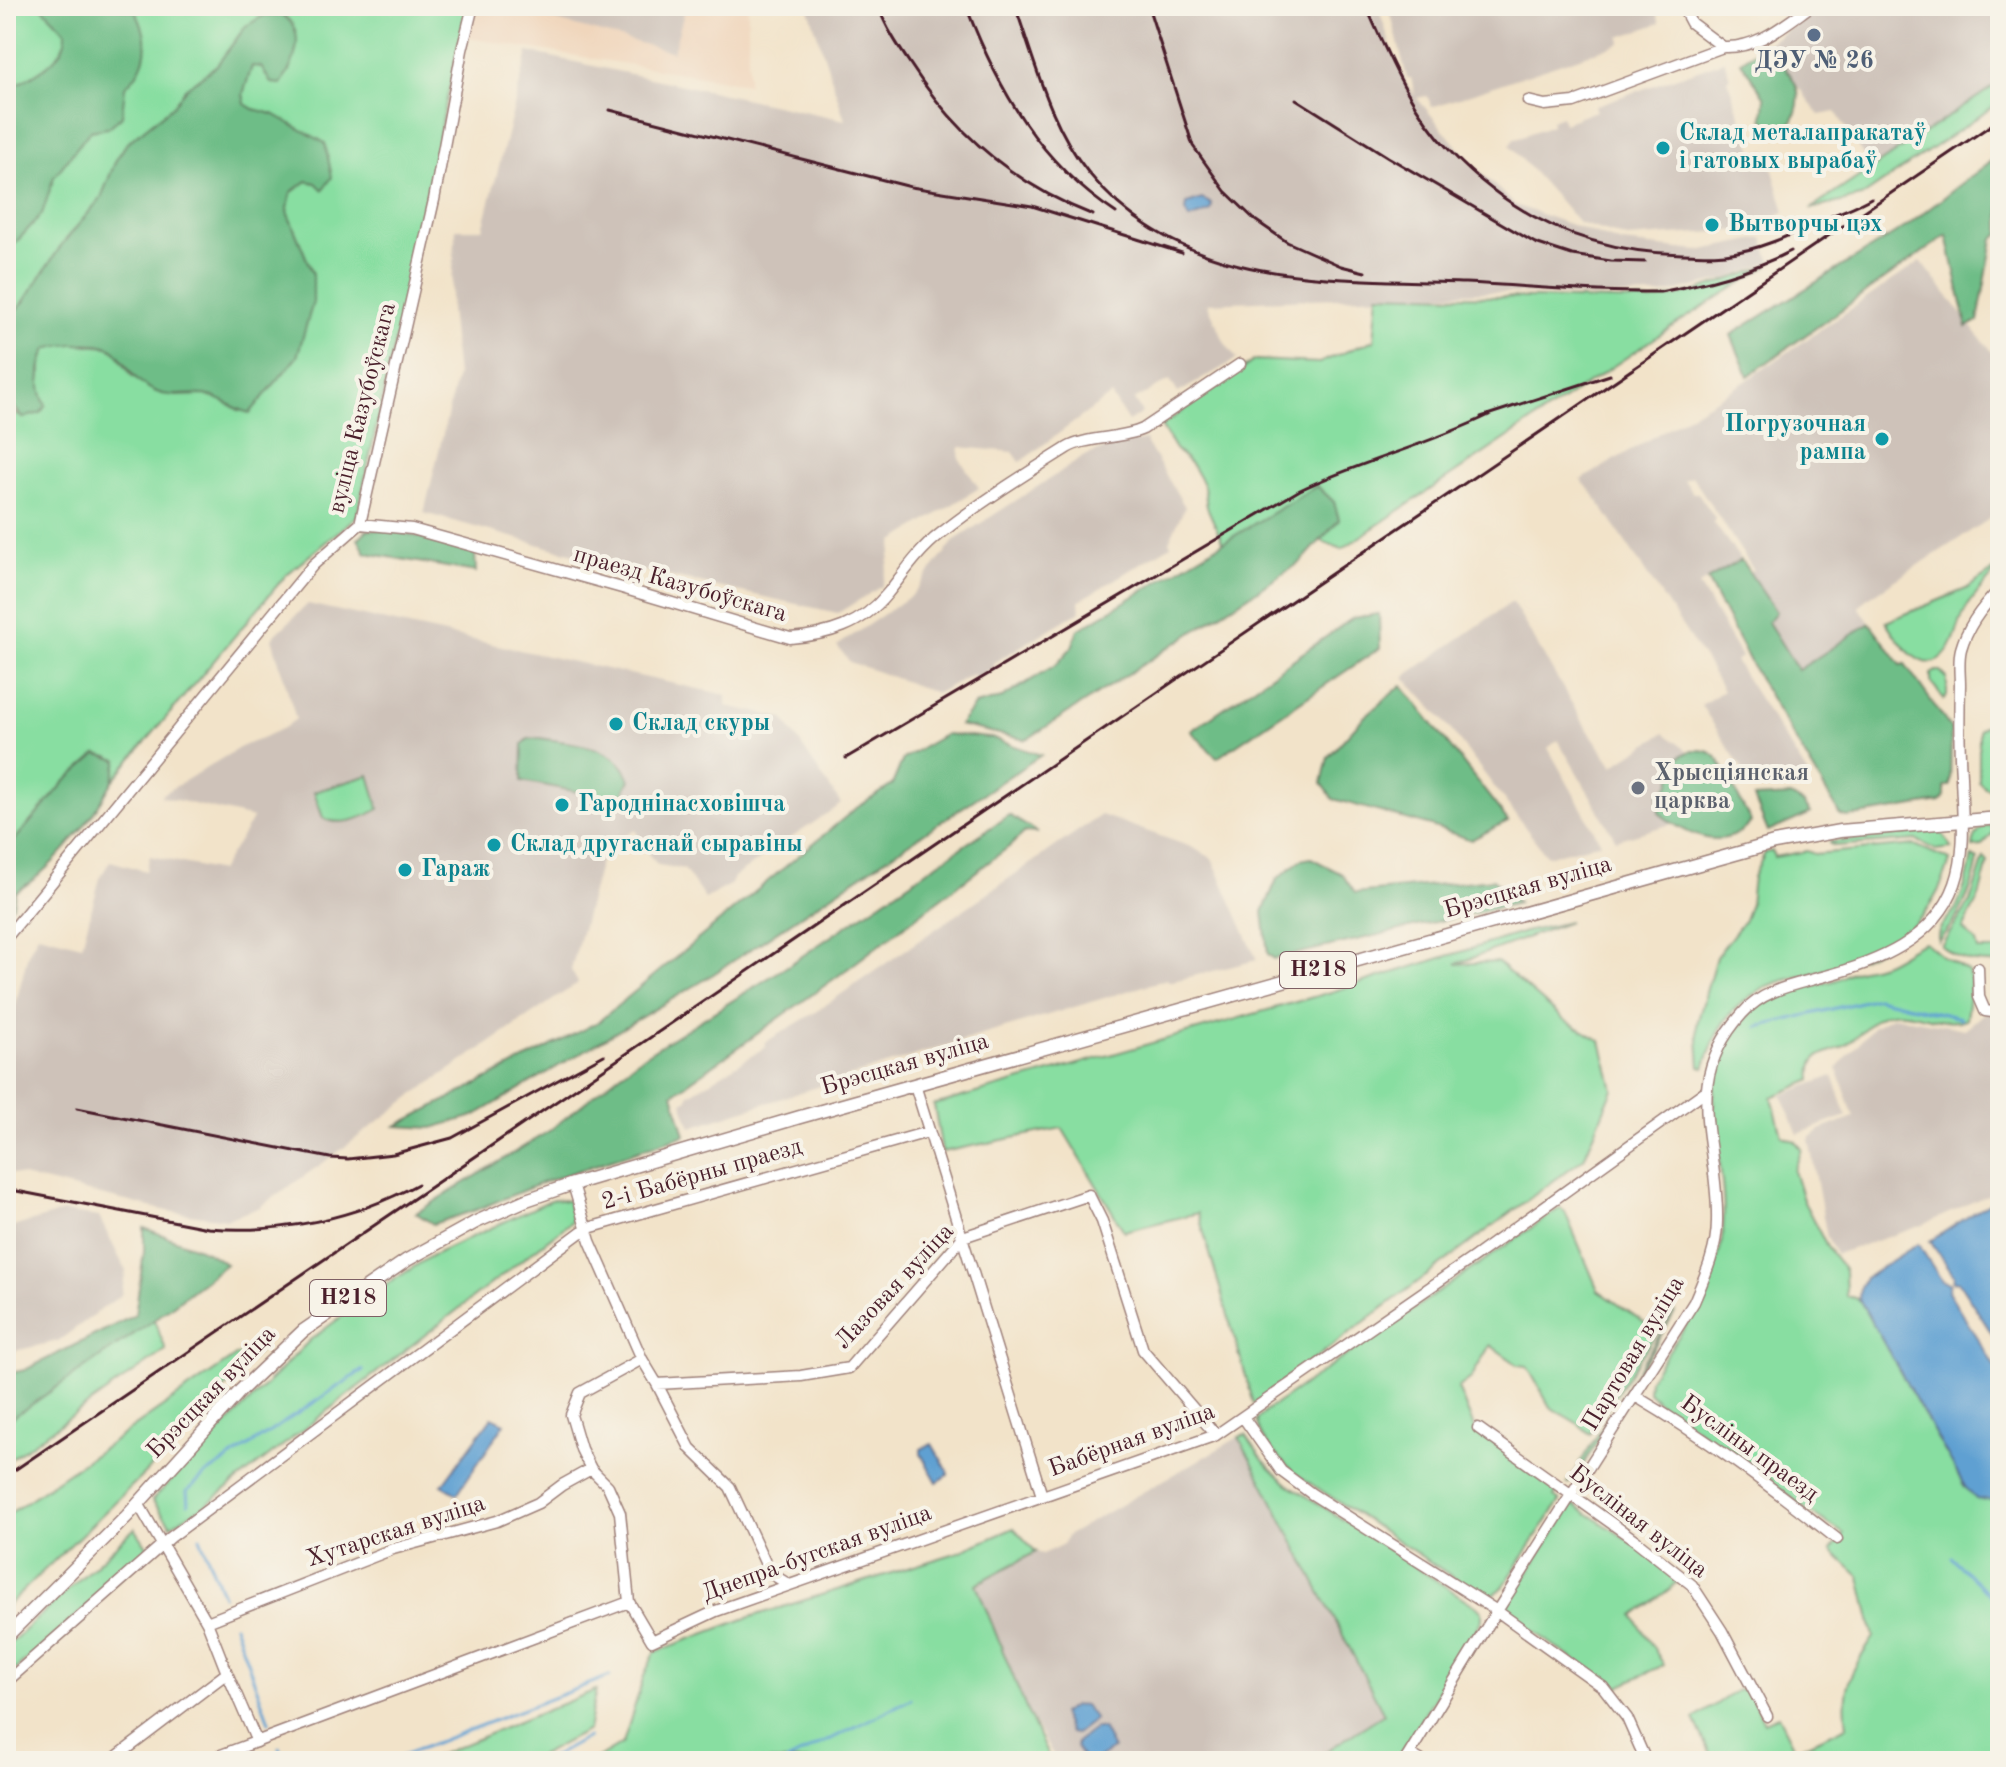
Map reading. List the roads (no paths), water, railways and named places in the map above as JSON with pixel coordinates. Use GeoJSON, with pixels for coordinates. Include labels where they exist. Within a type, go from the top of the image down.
{"type":"FeatureCollection","features":[{"type":"Feature","properties":{"kind":"main road","name":"Брэсцкая вуліца"},"geometry":{"type":"LineString","coordinates":[[6,1637],[138,1503],[241,1390],[303,1331],[434,1244],[526,1200],[915,1085],[1774,843],[1840,831],[2000,818]]}},
{"type":"Feature","properties":{"kind":"street","name":"вуліца Казубоўскага"},"geometry":{"type":"LineString","coordinates":[[6,938],[313,565],[360,524],[434,200],[473,6]]}},
{"type":"Feature","properties":{"kind":"street"},"geometry":{"type":"LineString","coordinates":[[1682,6],[1691,23],[1723,47]]}},
{"type":"Feature","properties":{"kind":"street"},"geometry":{"type":"LineString","coordinates":[[1528,101],[1545,105],[1574,102],[1723,47],[1749,44],[1811,6]]}},
{"type":"Feature","properties":{"kind":"street","name":"праезд Казубоўскага"},"geometry":{"type":"LineString","coordinates":[[360,524],[412,529],[790,638],[817,637],[837,631],[871,611],[912,561],[939,535],[1071,445],[1129,436],[1240,364]]}},
{"type":"Feature","properties":{"kind":"street"},"geometry":{"type":"LineString","coordinates":[[1704,1092],[1711,1064],[1726,1033],[1743,1012],[1765,995],[1883,957],[1928,927],[1940,911],[1955,884],[1962,851],[1961,650],[1978,615],[2000,589]]}},
{"type":"Feature","properties":{"kind":"street"},"geometry":{"type":"LineString","coordinates":[[1978,968],[1979,997],[1985,1011],[2000,1013]]}},
{"type":"Feature","properties":{"kind":"street","name":"Бабёрная вуліца"},"geometry":{"type":"LineString","coordinates":[[915,1085],[1042,1496],[1216,1435],[1474,1257],[1704,1092]]}},
{"type":"Feature","properties":{"kind":"street","name":"Партовая вуліца"},"geometry":{"type":"LineString","coordinates":[[1408,1757],[1569,1496],[1694,1302],[1715,1244],[1717,1221],[1704,1092]]}},
{"type":"Feature","properties":{"kind":"street","name":"2-і Бабёрны праезд"},"geometry":{"type":"LineString","coordinates":[[642,1359],[585,1229],[928,1132]]}},
{"type":"Feature","properties":{"kind":"street"},"geometry":{"type":"LineString","coordinates":[[6,1682],[162,1545],[412,1355],[585,1229],[573,1184]]}},
{"type":"Feature","properties":{"kind":"street","name":"Лазовая вуліца"},"geometry":{"type":"LineString","coordinates":[[657,1384],[801,1376],[849,1368],[963,1237],[1089,1195],[1102,1221],[1143,1350],[1216,1435]]}},
{"type":"Feature","properties":{"kind":"street"},"geometry":{"type":"LineString","coordinates":[[591,1469],[581,1449],[571,1415],[580,1393],[642,1359],[690,1448],[730,1487],[770,1573],[788,1584]]}},
{"type":"Feature","properties":{"kind":"street","name":"Бусліны праезд"},"geometry":{"type":"LineString","coordinates":[[1635,1396],[1743,1464],[1837,1539]]}},
{"type":"Feature","properties":{"kind":"street"},"geometry":{"type":"LineString","coordinates":[[1243,1417],[1281,1471],[1312,1494],[1497,1611],[1603,1687],[1627,1718],[1646,1761]]}},
{"type":"Feature","properties":{"kind":"street","name":"Бусліная вуліца"},"geometry":{"type":"LineString","coordinates":[[1478,1428],[1563,1487],[1569,1496],[1635,1540],[1692,1585],[1722,1631],[1767,1716]]}},
{"type":"Feature","properties":{"kind":"street","name":"Днепра-бугская вуліца"},"geometry":{"type":"LineString","coordinates":[[591,1469],[608,1486],[620,1513],[629,1602],[652,1641],[716,1611],[788,1584],[1042,1496]]}},
{"type":"Feature","properties":{"kind":"street","name":"Хутарская вуліца"},"geometry":{"type":"LineString","coordinates":[[207,1622],[393,1549],[497,1521],[538,1503],[591,1469]]}},
{"type":"Feature","properties":{"kind":"street"},"geometry":{"type":"LineString","coordinates":[[138,1503],[207,1622],[257,1742]]}},
{"type":"Feature","properties":{"kind":"street"},"geometry":{"type":"LineString","coordinates":[[205,1761],[629,1602]]}},
{"type":"Feature","properties":{"kind":"street"},"geometry":{"type":"LineString","coordinates":[[111,1761],[227,1673]]}},
{"type":"Feature","properties":{"kind":"street"},"geometry":{"type":"LineString","coordinates":[[1408,1757],[1422,1761]]}},
{"type":"Feature","properties":{"kind":"water"},"geometry":{"type":"Polygon","coordinates":[[[1202,199],[1212,204],[1211,211],[1189,219],[1187,204],[1202,199]]]}},
{"type":"Feature","properties":{"kind":"water"},"geometry":{"type":"Polygon","coordinates":[[[2000,1196],[2000,1346],[1958,1281],[1953,1282],[1954,1276],[1930,1241],[2000,1196]]]}},
{"type":"Feature","properties":{"kind":"water"},"geometry":{"type":"Polygon","coordinates":[[[1918,1244],[1942,1281],[1950,1283],[1948,1291],[2000,1375],[2000,1500],[1976,1499],[1965,1487],[1859,1299],[1865,1278],[1918,1244]]]}},
{"type":"Feature","properties":{"kind":"water"},"geometry":{"type":"Polygon","coordinates":[[[492,1417],[505,1423],[457,1494],[442,1485],[492,1417]]]}},
{"type":"Feature","properties":{"kind":"water"},"geometry":{"type":"Polygon","coordinates":[[[932,1444],[948,1471],[948,1475],[937,1482],[921,1454],[921,1449],[932,1444]]]}},
{"type":"Feature","properties":{"kind":"water"},"geometry":{"type":"Polygon","coordinates":[[[1084,1705],[1095,1719],[1076,1734],[1070,1733],[1061,1714],[1074,1706],[1084,1705]]]}},
{"type":"Feature","properties":{"kind":"water"},"geometry":{"type":"Polygon","coordinates":[[[1095,1728],[1102,1728],[1113,1749],[1094,1761],[1085,1761],[1076,1747],[1077,1742],[1095,1728]]]}},
{"type":"Feature","properties":{"kind":"waterway"},"geometry":{"type":"LineString","coordinates":[[1758,1027],[1877,998],[1961,1018]]}},
{"type":"Feature","properties":{"kind":"waterway"},"geometry":{"type":"LineString","coordinates":[[188,1504],[187,1491],[205,1475],[363,1370]]}},
{"type":"Feature","properties":{"kind":"waterway"},"geometry":{"type":"LineString","coordinates":[[200,1537],[223,1596]]}},
{"type":"Feature","properties":{"kind":"waterway"},"geometry":{"type":"LineString","coordinates":[[1952,1558],[2000,1604]]}},
{"type":"Feature","properties":{"kind":"waterway"},"geometry":{"type":"LineString","coordinates":[[234,1625],[269,1722]]}},
{"type":"Feature","properties":{"kind":"waterway"},"geometry":{"type":"LineString","coordinates":[[388,1761],[610,1676]]}},
{"type":"Feature","properties":{"kind":"waterway"},"geometry":{"type":"LineString","coordinates":[[787,1761],[911,1699]]}},
{"type":"Feature","properties":{"kind":"waterway"},"geometry":{"type":"LineString","coordinates":[[545,1761],[588,1737]]}},
{"type":"Feature","properties":{"kind":"waterway"},"geometry":{"type":"LineString","coordinates":[[280,1747],[285,1761]]}},
{"type":"Feature","properties":{"kind":"waterway"},"geometry":{"type":"LineString","coordinates":[[1969,1761],[2000,1748]]}},
{"type":"Feature","properties":{"kind":"railway"},"geometry":{"type":"LineString","coordinates":[[878,6],[893,37],[929,90],[968,135],[1013,173],[1038,189],[1093,215]]}},
{"type":"Feature","properties":{"kind":"railway"},"geometry":{"type":"LineString","coordinates":[[966,6],[992,67],[1024,122],[1065,171],[1116,213]]}},
{"type":"Feature","properties":{"kind":"railway"},"geometry":{"type":"LineString","coordinates":[[1015,6],[1053,114],[1088,172],[1126,210],[1168,238],[1213,258],[1262,270],[1311,277],[1660,292],[1727,276],[1791,251]]}},
{"type":"Feature","properties":{"kind":"railway"},"geometry":{"type":"LineString","coordinates":[[1148,6],[1193,146],[1225,191],[1255,220],[1287,242],[1341,266],[1365,272]]}},
{"type":"Feature","properties":{"kind":"railway"},"geometry":{"type":"LineString","coordinates":[[1366,6],[1402,83],[1424,119],[1451,152],[1501,196],[1528,213],[1586,239],[1649,252],[1720,255],[1778,240],[1871,198]]}},
{"type":"Feature","properties":{"kind":"railway"},"geometry":{"type":"LineString","coordinates":[[1296,99],[1535,243],[1572,255],[1645,262]]}},
{"type":"Feature","properties":{"kind":"railway"},"geometry":{"type":"LineString","coordinates":[[610,110],[911,187],[1032,206],[1182,253]]}},
{"type":"Feature","properties":{"kind":"railway"},"geometry":{"type":"LineString","coordinates":[[6,1476],[2000,119]]}},
{"type":"Feature","properties":{"kind":"railway"},"geometry":{"type":"LineString","coordinates":[[1481,417],[1610,375]]}},
{"type":"Feature","properties":{"kind":"railway"},"geometry":{"type":"LineString","coordinates":[[846,758],[1300,490],[1489,415]]}},
{"type":"Feature","properties":{"kind":"railway"},"geometry":{"type":"LineString","coordinates":[[77,1108],[348,1159],[393,1154],[452,1138],[604,1055]]}},
{"type":"Feature","properties":{"kind":"railway"},"geometry":{"type":"LineString","coordinates":[[6,1189],[208,1228],[262,1229],[342,1215],[418,1184]]}},
{"type":"Feature","properties":{"kind":"place","name":"ДЭУ № 26"},"geometry":{"type":"Point","coordinates":[1814,35]}},
{"type":"Feature","properties":{"kind":"place","name":"Склад металапракатаў і гатовых вырабаў"},"geometry":{"type":"Point","coordinates":[1663,148]}},
{"type":"Feature","properties":{"kind":"place","name":"Вытворчы цэх"},"geometry":{"type":"Point","coordinates":[1712,225]}},
{"type":"Feature","properties":{"kind":"place","name":"Погрузочная рампа"},"geometry":{"type":"Point","coordinates":[1882,439]}},
{"type":"Feature","properties":{"kind":"place","name":"Склад скуры"},"geometry":{"type":"Point","coordinates":[616,724]}},
{"type":"Feature","properties":{"kind":"place","name":"Хрысціянская царква"},"geometry":{"type":"Point","coordinates":[1638,788]}},
{"type":"Feature","properties":{"kind":"place","name":"Гароднінасховішча"},"geometry":{"type":"Point","coordinates":[562,805]}},
{"type":"Feature","properties":{"kind":"place","name":"Склад другаснай сыравіны"},"geometry":{"type":"Point","coordinates":[494,845]}},
{"type":"Feature","properties":{"kind":"place","name":"Гараж"},"geometry":{"type":"Point","coordinates":[405,870]}}]}
